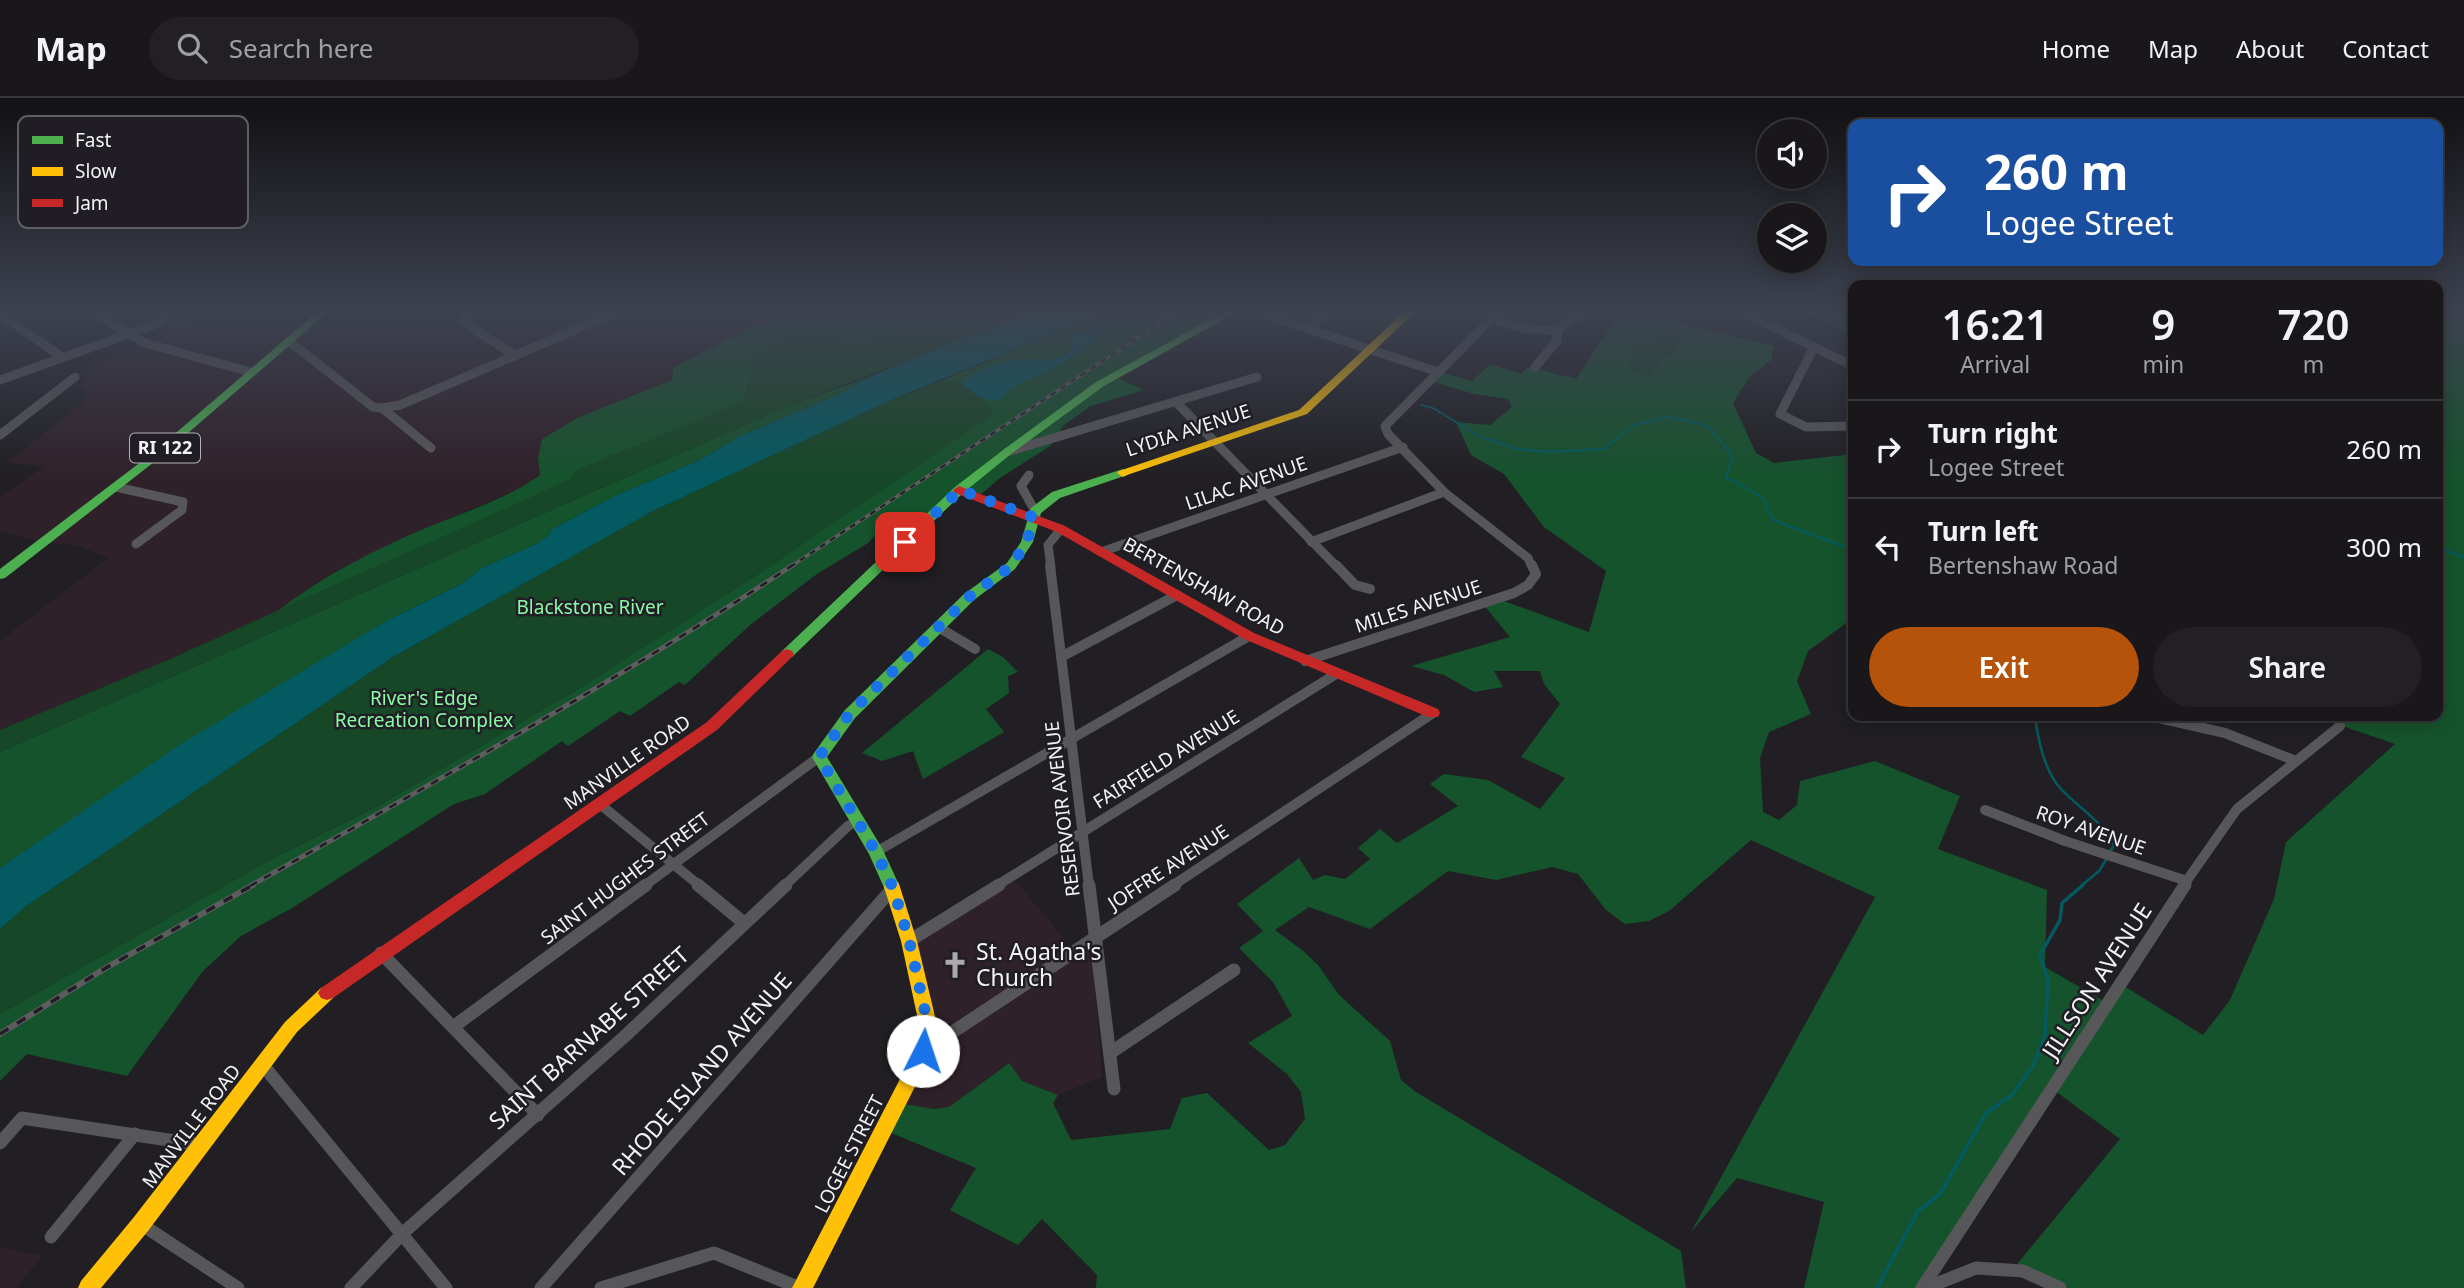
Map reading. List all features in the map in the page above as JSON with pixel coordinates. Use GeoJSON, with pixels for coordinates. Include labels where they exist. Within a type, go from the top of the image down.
{"type":"FeatureCollection","features":[{"type":"Feature","properties":{"kind":"street"},"geometry":{"type":"LineString","coordinates":[[0,380],[34,368]]}},
{"type":"Feature","properties":{"kind":"street"},"geometry":{"type":"LineString","coordinates":[[234,368],[251,372]]}},
{"type":"Feature","properties":{"kind":"street","name":"RI 122"},"geometry":{"type":"LineString","coordinates":[[0,575],[116,487],[256,368]]}},
{"type":"Feature","properties":{"kind":"street"},"geometry":{"type":"LineString","coordinates":[[323,368],[373,407],[382,408],[400,405],[488,368]]}},
{"type":"Feature","properties":{"kind":"street","name":"MANVILLE ROAD"},"geometry":{"type":"LineString","coordinates":[[88,1288],[141,1224],[291,1027],[316,1001],[381,953],[601,805],[712,726],[960,490],[1100,384],[1130,368]]}},
{"type":"Feature","properties":{"kind":"street","name":"LYDIA AVENUE"},"geometry":{"type":"LineString","coordinates":[[1034,514],[1056,495],[1303,412],[1350,368]]}},
{"type":"Feature","properties":{"kind":"street"},"geometry":{"type":"LineString","coordinates":[[1425,368],[1438,372]]}},
{"type":"Feature","properties":{"kind":"street"},"geometry":{"type":"LineString","coordinates":[[1311,542],[1444,492],[1388,434],[1385,426],[1443,368]]}},
{"type":"Feature","properties":{"kind":"street"},"geometry":{"type":"LineString","coordinates":[[1804,368],[1780,414],[1790,423],[1809,429],[1848,426]]}},
{"type":"Feature","properties":{"kind":"street"},"geometry":{"type":"LineString","coordinates":[[0,435],[75,377]]}},
{"type":"Feature","properties":{"kind":"street"},"geometry":{"type":"LineString","coordinates":[[1007,452],[1257,377]]}},
{"type":"Feature","properties":{"kind":"street"},"geometry":{"type":"LineString","coordinates":[[1176,402],[1355,585],[1370,589]]}},
{"type":"Feature","properties":{"kind":"street"},"geometry":{"type":"LineString","coordinates":[[382,408],[431,448]]}},
{"type":"Feature","properties":{"kind":"street","name":"LILAC AVENUE"},"geometry":{"type":"LineString","coordinates":[[1101,552],[1403,447]]}},
{"type":"Feature","properties":{"kind":"street"},"geometry":{"type":"LineString","coordinates":[[819,757],[850,713],[969,597],[1011,566],[1027,542],[1034,514],[1021,486],[1029,475]]}},
{"type":"Feature","properties":{"kind":"street"},"geometry":{"type":"LineString","coordinates":[[116,487],[183,502],[182,510],[136,544]]}},
{"type":"Feature","properties":{"kind":"street","name":"BERTENSHAW ROAD"},"geometry":{"type":"LineString","coordinates":[[960,490],[1034,514],[1249,636],[1433,713]]}},
{"type":"Feature","properties":{"kind":"street","name":"MILES AVENUE"},"geometry":{"type":"LineString","coordinates":[[1305,661],[1514,593],[1528,585],[1536,574],[1528,558],[1444,492]]}},
{"type":"Feature","properties":{"kind":"street","name":"RESERVOIR AVENUE"},"geometry":{"type":"LineString","coordinates":[[1061,529],[1048,545],[1114,1089]]}},
{"type":"Feature","properties":{"kind":"street"},"geometry":{"type":"LineString","coordinates":[[1061,657],[1177,595]]}},
{"type":"Feature","properties":{"kind":"street"},"geometry":{"type":"LineString","coordinates":[[938,627],[975,649]]}},
{"type":"Feature","properties":{"kind":"street"},"geometry":{"type":"LineString","coordinates":[[876,852],[1249,636]]}},
{"type":"Feature","properties":{"kind":"street","name":"FAIRFIELD AVENUE"},"geometry":{"type":"LineString","coordinates":[[909,940],[1336,674]]}},
{"type":"Feature","properties":{"kind":"street","name":"JOFFRE AVENUE"},"geometry":{"type":"LineString","coordinates":[[923,1051],[1433,713]]}},
{"type":"Feature","properties":{"kind":"street"},"geometry":{"type":"LineString","coordinates":[[2186,721],[2248,739],[2296,761]]}},
{"type":"Feature","properties":{"kind":"street","name":"JILLSON AVENUE"},"geometry":{"type":"LineString","coordinates":[[1924,1288],[2187,881],[2237,809],[2340,726]]}},
{"type":"Feature","properties":{"kind":"street","name":"LOGEE STREET"},"geometry":{"type":"LineString","coordinates":[[801,1288],[923,1051],[929,1029],[909,940],[893,888],[876,852],[819,757]]}},
{"type":"Feature","properties":{"kind":"street","name":"SAINT HUGHES STREET"},"geometry":{"type":"LineString","coordinates":[[453,1027],[819,757]]}},
{"type":"Feature","properties":{"kind":"street"},"geometry":{"type":"LineString","coordinates":[[601,805],[744,923]]}},
{"type":"Feature","properties":{"kind":"street","name":"ROY AVENUE"},"geometry":{"type":"LineString","coordinates":[[1984,810],[2065,841],[2187,881]]}},
{"type":"Feature","properties":{"kind":"street","name":"SAINT BARNABE STREET"},"geometry":{"type":"LineString","coordinates":[[351,1288],[403,1233],[538,1115],[848,826],[857,821]]}},
{"type":"Feature","properties":{"kind":"street","name":"RHODE ISLAND AVENUE"},"geometry":{"type":"LineString","coordinates":[[541,1288],[893,888]]}},
{"type":"Feature","properties":{"kind":"street"},"geometry":{"type":"LineString","coordinates":[[381,953],[538,1115]]}},
{"type":"Feature","properties":{"kind":"street"},"geometry":{"type":"LineString","coordinates":[[1110,1053],[1234,970]]}},
{"type":"Feature","properties":{"kind":"street"},"geometry":{"type":"LineString","coordinates":[[262,1064],[446,1288]]}},
{"type":"Feature","properties":{"kind":"street"},"geometry":{"type":"LineString","coordinates":[[0,1143],[22,1118],[202,1145]]}},
{"type":"Feature","properties":{"kind":"street"},"geometry":{"type":"LineString","coordinates":[[51,1237],[135,1134]]}},
{"type":"Feature","properties":{"kind":"street"},"geometry":{"type":"LineString","coordinates":[[141,1224],[238,1288]]}},
{"type":"Feature","properties":{"kind":"street"},"geometry":{"type":"LineString","coordinates":[[601,1288],[714,1253],[801,1288]]}},
{"type":"Feature","properties":{"kind":"street"},"geometry":{"type":"LineString","coordinates":[[1924,1288],[1976,1268],[2022,1271],[2060,1288]]}},
{"type":"Feature","properties":{"kind":"shaded area"},"geometry":{"type":"Polygon","coordinates":[[[87,368],[675,368],[672,380],[577,418],[538,458],[541,475],[522,488],[414,533],[354,562],[312,585],[279,610],[0,730],[0,641],[108,558],[79,546],[43,542],[0,532],[0,497],[44,466],[7,463],[88,398],[80,384],[88,375],[87,368]]]}},
{"type":"Feature","properties":{"kind":"shaded area"},"geometry":{"type":"Polygon","coordinates":[[[1012,877],[1071,946],[1091,933],[1102,1077],[1058,1095],[1022,1081],[1008,1063],[949,1107],[934,1109],[904,1104],[934,1037],[910,936],[1012,877]]]}},
{"type":"Feature","properties":{"kind":"shaded area"},"geometry":{"type":"Polygon","coordinates":[[[0,1247],[42,1256],[16,1288],[0,1288],[0,1247]]]}},
{"type":"Feature","properties":{"kind":"green space"},"geometry":{"type":"Polygon","coordinates":[[[673,368],[752,368],[743,401],[577,470],[570,479],[279,610],[311,587],[361,558],[526,484],[540,475],[538,458],[542,439],[577,418],[672,380],[673,368]]]}},
{"type":"Feature","properties":{"kind":"green space"},"geometry":{"type":"Polygon","coordinates":[[[714,368],[890,368],[786,407],[0,752],[0,730],[168,660],[561,483],[560,438],[714,368]]]}},
{"type":"Feature","properties":{"kind":"green space"},"geometry":{"type":"Polygon","coordinates":[[[972,368],[993,368],[962,385],[956,381],[940,381],[972,368]]]}},
{"type":"Feature","properties":{"kind":"green space","name":"River's Edge Recreation Complex"},"geometry":{"type":"Polygon","coordinates":[[[984,368],[1075,368],[918,466],[766,569],[580,688],[378,806],[275,857],[0,1014],[0,929],[25,907],[393,657],[653,511],[891,400],[940,381],[956,381],[984,368]]]}},
{"type":"Feature","properties":{"kind":"green space"},"geometry":{"type":"Polygon","coordinates":[[[1050,368],[1125,368],[1111,375],[1144,390],[1091,406],[1064,425],[1050,446],[1000,478],[979,496],[961,490],[925,524],[895,515],[868,543],[817,574],[750,625],[685,685],[679,682],[630,716],[620,711],[568,746],[562,741],[485,794],[454,804],[292,908],[241,936],[203,971],[127,1076],[27,1054],[0,1081],[0,1014],[275,857],[378,806],[580,688],[766,569],[994,414],[981,398],[999,401],[1008,389],[1050,368]]]}},
{"type":"Feature","properties":{"kind":"green space"},"geometry":{"type":"Polygon","coordinates":[[[1486,368],[1501,368],[1521,374],[1530,368],[1576,379],[1584,368],[1628,368],[1656,379],[1655,368],[1761,368],[1750,376],[1733,403],[1756,453],[1774,463],[1848,455],[1848,616],[1845,624],[1808,651],[1797,681],[1811,714],[1769,732],[1760,758],[1763,812],[1779,820],[1797,805],[1800,781],[1875,761],[1960,796],[1938,849],[2047,890],[2045,967],[2109,1004],[2124,986],[2203,1035],[2230,1000],[2274,899],[2286,842],[2395,744],[2328,721],[2443,721],[2443,368],[2464,368],[2464,1288],[2056,1288],[2041,1281],[2009,1274],[2120,1139],[2050,1087],[1920,1288],[1804,1288],[1824,1202],[1737,1178],[1691,1232],[1875,897],[1751,840],[1669,911],[1649,921],[1625,924],[1606,910],[1578,874],[1552,867],[1496,880],[1448,871],[1370,929],[1309,907],[1275,930],[1318,965],[1339,995],[1390,1041],[1401,1080],[1416,1092],[1681,1251],[1686,1288],[1096,1288],[1097,1275],[1042,1219],[1018,1245],[950,1210],[976,1168],[889,1132],[904,1104],[934,1109],[949,1107],[1009,1063],[1022,1081],[1058,1095],[1053,1103],[1071,1140],[1170,1129],[1182,1098],[1207,1093],[1269,1150],[1285,1145],[1305,1119],[1301,1092],[1287,1074],[1248,1043],[1292,1016],[1273,982],[1239,948],[1263,931],[1237,904],[1299,858],[1313,880],[1325,875],[1345,879],[1370,859],[1358,848],[1380,829],[1397,843],[1458,806],[1430,784],[1444,774],[1488,780],[1540,809],[1565,778],[1521,757],[1560,704],[1544,684],[1540,671],[1494,671],[1503,687],[1474,692],[1444,675],[1411,666],[1510,637],[1483,604],[1501,600],[1589,632],[1606,571],[1544,527],[1504,474],[1471,455],[1456,422],[1490,425],[1512,407],[1508,399],[1474,394],[1431,381],[1440,372],[1472,381],[1486,368]]]}},
{"type":"Feature","properties":{"kind":"green space"},"geometry":{"type":"Polygon","coordinates":[[[1628,368],[1655,368],[1656,379],[1628,368]]]}},
{"type":"Feature","properties":{"kind":"green space"},"geometry":{"type":"Polygon","coordinates":[[[871,376],[840,394],[740,436],[700,460],[617,495],[552,529],[549,535],[536,544],[482,568],[463,583],[388,620],[0,868],[0,752],[786,407],[871,376]]]}},
{"type":"Feature","properties":{"kind":"green space"},"geometry":{"type":"Polygon","coordinates":[[[988,649],[1003,657],[1018,672],[1008,676],[1009,693],[986,709],[1004,732],[923,779],[913,751],[882,761],[862,753],[988,649]]]}},
{"type":"Feature","properties":{"kind":"water"},"geometry":{"type":"Polygon","coordinates":[[[892,368],[970,368],[891,400],[653,511],[393,657],[25,907],[0,929],[0,868],[181,744],[388,620],[463,583],[482,568],[536,544],[549,535],[552,529],[617,495],[700,460],[740,436],[840,394],[892,368]]]}},
{"type":"Feature","properties":{"kind":"water"},"geometry":{"type":"Polygon","coordinates":[[[1054,368],[1014,387],[999,401],[981,398],[962,385],[982,369],[1054,368]]]}},
{"type":"Feature","properties":{"kind":"waterway"},"geometry":{"type":"LineString","coordinates":[[1421,405],[1433,408],[1479,436],[1517,449],[1548,452],[1603,449],[1634,425],[1667,417],[1709,427],[1730,453],[1732,459],[1726,477],[1762,497],[1773,520],[1848,548]]}},
{"type":"Feature","properties":{"kind":"waterway"},"geometry":{"type":"LineString","coordinates":[[2443,550],[2464,557]]}},
{"type":"Feature","properties":{"kind":"waterway"},"geometry":{"type":"LineString","coordinates":[[2036,721],[2040,745],[2055,782],[2102,828],[2114,845],[2111,850]]}},
{"type":"Feature","properties":{"kind":"waterway"},"geometry":{"type":"LineString","coordinates":[[2081,886],[2099,871],[2106,860]]}},
{"type":"Feature","properties":{"kind":"waterway"},"geometry":{"type":"LineString","coordinates":[[1877,1288],[1918,1211],[1940,1194],[1986,1113],[2012,1095],[2033,1066],[2045,1036],[2048,980],[2040,955],[2060,920],[2062,903],[2083,885]]}},
{"type":"Feature","properties":{"kind":"railway"},"geometry":{"type":"LineString","coordinates":[[790,567],[1093,368]]}},
{"type":"Feature","properties":{"kind":"railway"},"geometry":{"type":"LineString","coordinates":[[250,886],[456,770],[660,650],[793,565]]}},
{"type":"Feature","properties":{"kind":"railway"},"geometry":{"type":"LineString","coordinates":[[0,1034],[104,969],[253,885]]}},
{"type":"Feature","properties":{"kind":"traffic: fast"},"geometry":{"type":"LineString","coordinates":[[0,575],[154,457],[258,368]]}},
{"type":"Feature","properties":{"kind":"traffic: fast"},"geometry":{"type":"LineString","coordinates":[[787,654],[959,490],[1100,384],[1130,368]]}},
{"type":"Feature","properties":{"kind":"traffic: fast"},"geometry":{"type":"LineString","coordinates":[[892,887],[876,852],[819,757],[850,714],[969,597],[1011,566],[1027,542],[1035,511],[1056,495],[1123,473]]}},
{"type":"Feature","properties":{"kind":"traffic: slow"},"geometry":{"type":"LineString","coordinates":[[1123,473],[1303,412],[1351,368]]}},
{"type":"Feature","properties":{"kind":"traffic: slow"},"geometry":{"type":"LineString","coordinates":[[802,1288],[924,1051],[929,1029],[909,941],[892,887]]}},
{"type":"Feature","properties":{"kind":"traffic: slow"},"geometry":{"type":"LineString","coordinates":[[88,1288],[141,1224],[291,1027],[327,993]]}},
{"type":"Feature","properties":{"kind":"traffic: jam"},"geometry":{"type":"LineString","coordinates":[[959,490],[1061,529],[1249,636],[1433,713]]}},
{"type":"Feature","properties":{"kind":"traffic: jam"},"geometry":{"type":"LineString","coordinates":[[327,993],[712,726],[787,654]]}},
{"type":"Feature","properties":{"kind":"place","name":"St. Agatha's Church"},"geometry":{"type":"Point","coordinates":[955,965]}},
{"type":"Feature","properties":{"kind":"route"},"geometry":{"type":"LineString","coordinates":[[905,542],[960,490],[1033,517],[1027,542],[1011,566],[969,597],[850,713],[819,757],[876,852],[893,888],[909,940],[929,1029],[923,1051]]}},
{"type":"Feature","properties":{"kind":"park label","name":"Blackstone River"},"geometry":{"type":"Point","coordinates":[590,607]}}]}
